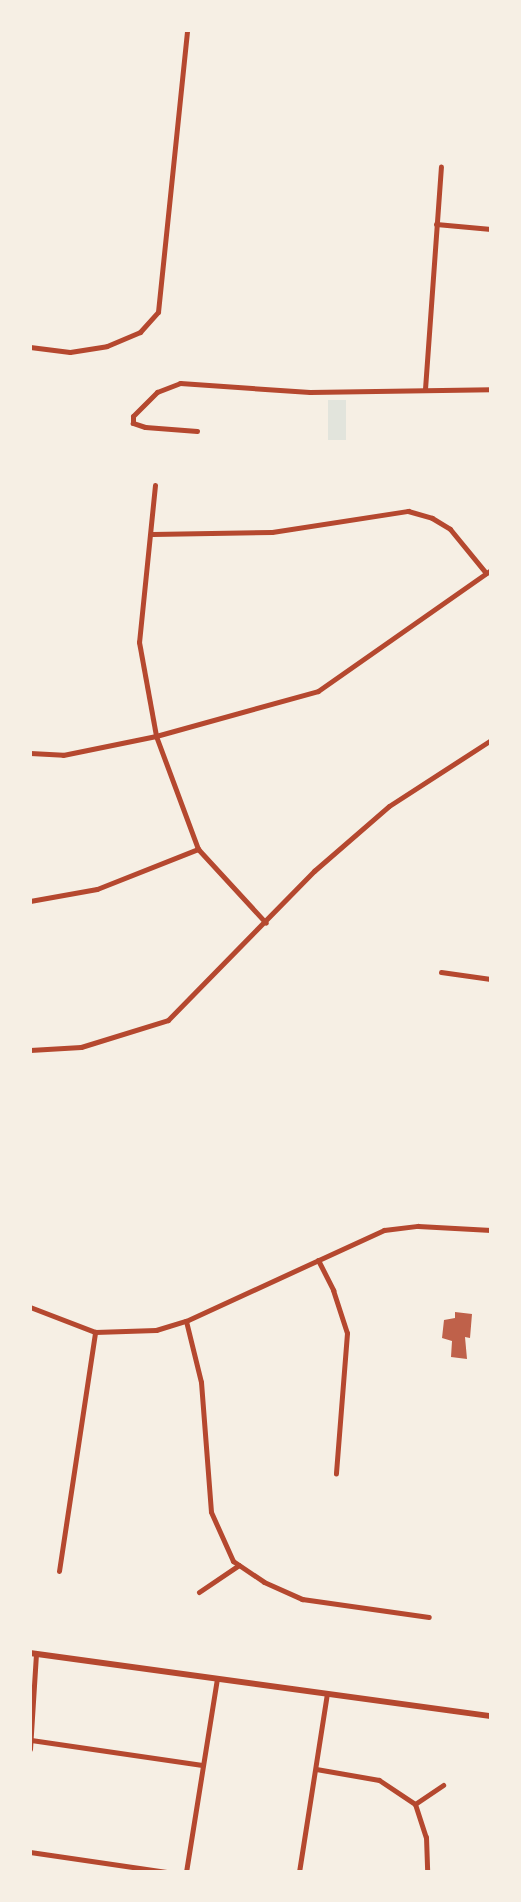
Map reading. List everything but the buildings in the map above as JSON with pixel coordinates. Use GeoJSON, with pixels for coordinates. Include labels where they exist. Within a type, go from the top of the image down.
{"type":"FeatureCollection","features":[{"type":"Feature","properties":{"kind":"street"},"geometry":{"type":"LineString","coordinates":[[30,347],[70,352],[107,346],[140,332],[158,312],[187,30]]}},
{"type":"Feature","properties":{"kind":"street"},"geometry":{"type":"LineString","coordinates":[[425,389],[441,167]]}},
{"type":"Feature","properties":{"kind":"street"},"geometry":{"type":"LineString","coordinates":[[436,224],[491,230]]}},
{"type":"Feature","properties":{"kind":"street"},"geometry":{"type":"LineString","coordinates":[[197,430],[145,427],[133,423],[133,416],[157,392],[180,383],[310,392],[491,389]]}},
{"type":"Feature","properties":{"kind":"street"},"geometry":{"type":"LineString","coordinates":[[155,485],[152,534],[139,642],[156,736],[198,849],[266,923]]}},
{"type":"Feature","properties":{"kind":"street"},"geometry":{"type":"LineString","coordinates":[[30,753],[63,755],[156,736],[318,691],[489,572],[450,530],[432,518],[408,511],[272,532],[152,534]]}},
{"type":"Feature","properties":{"kind":"street"},"geometry":{"type":"LineString","coordinates":[[30,1050],[81,1047],[168,1020],[266,923],[314,871],[389,806],[491,740]]}},
{"type":"Feature","properties":{"kind":"street"},"geometry":{"type":"LineString","coordinates":[[30,901],[97,889],[198,849]]}},
{"type":"Feature","properties":{"kind":"street"},"geometry":{"type":"LineString","coordinates":[[441,972],[491,979]]}},
{"type":"Feature","properties":{"kind":"street"},"geometry":{"type":"LineString","coordinates":[[30,1307],[95,1332],[140,1332],[186,1321],[367,1235],[400,1227],[491,1230]]}},
{"type":"Feature","properties":{"kind":"street"},"geometry":{"type":"LineString","coordinates":[[318,1260],[333,1290],[347,1333],[336,1474]]}},
{"type":"Feature","properties":{"kind":"street"},"geometry":{"type":"LineString","coordinates":[[186,1321],[201,1382],[211,1512],[233,1561],[264,1582],[302,1599],[429,1617]]}},
{"type":"Feature","properties":{"kind":"street"},"geometry":{"type":"LineString","coordinates":[[59,1571],[95,1332]]}},
{"type":"Feature","properties":{"kind":"street"},"geometry":{"type":"LineString","coordinates":[[199,1593],[239,1565]]}},
{"type":"Feature","properties":{"kind":"street"},"geometry":{"type":"LineString","coordinates":[[30,1749],[33,1654],[491,1716]]}},
{"type":"Feature","properties":{"kind":"street"},"geometry":{"type":"LineString","coordinates":[[186,1872],[217,1678]]}},
{"type":"Feature","properties":{"kind":"street"},"geometry":{"type":"LineString","coordinates":[[299,1872],[327,1693]]}},
{"type":"Feature","properties":{"kind":"street"},"geometry":{"type":"LineString","coordinates":[[32,1740],[202,1765]]}},
{"type":"Feature","properties":{"kind":"street"},"geometry":{"type":"LineString","coordinates":[[316,1769],[379,1780],[415,1804],[426,1837],[427,1872]]}},
{"type":"Feature","properties":{"kind":"street"},"geometry":{"type":"LineString","coordinates":[[415,1804],[443,1785]]}},
{"type":"Feature","properties":{"kind":"street"},"geometry":{"type":"LineString","coordinates":[[30,1852],[167,1872]]}},
{"type":"Feature","properties":{"kind":"shaded area"},"geometry":{"type":"Polygon","coordinates":[[[328,400],[346,400],[346,440],[328,440],[328,400]]]}}]}
